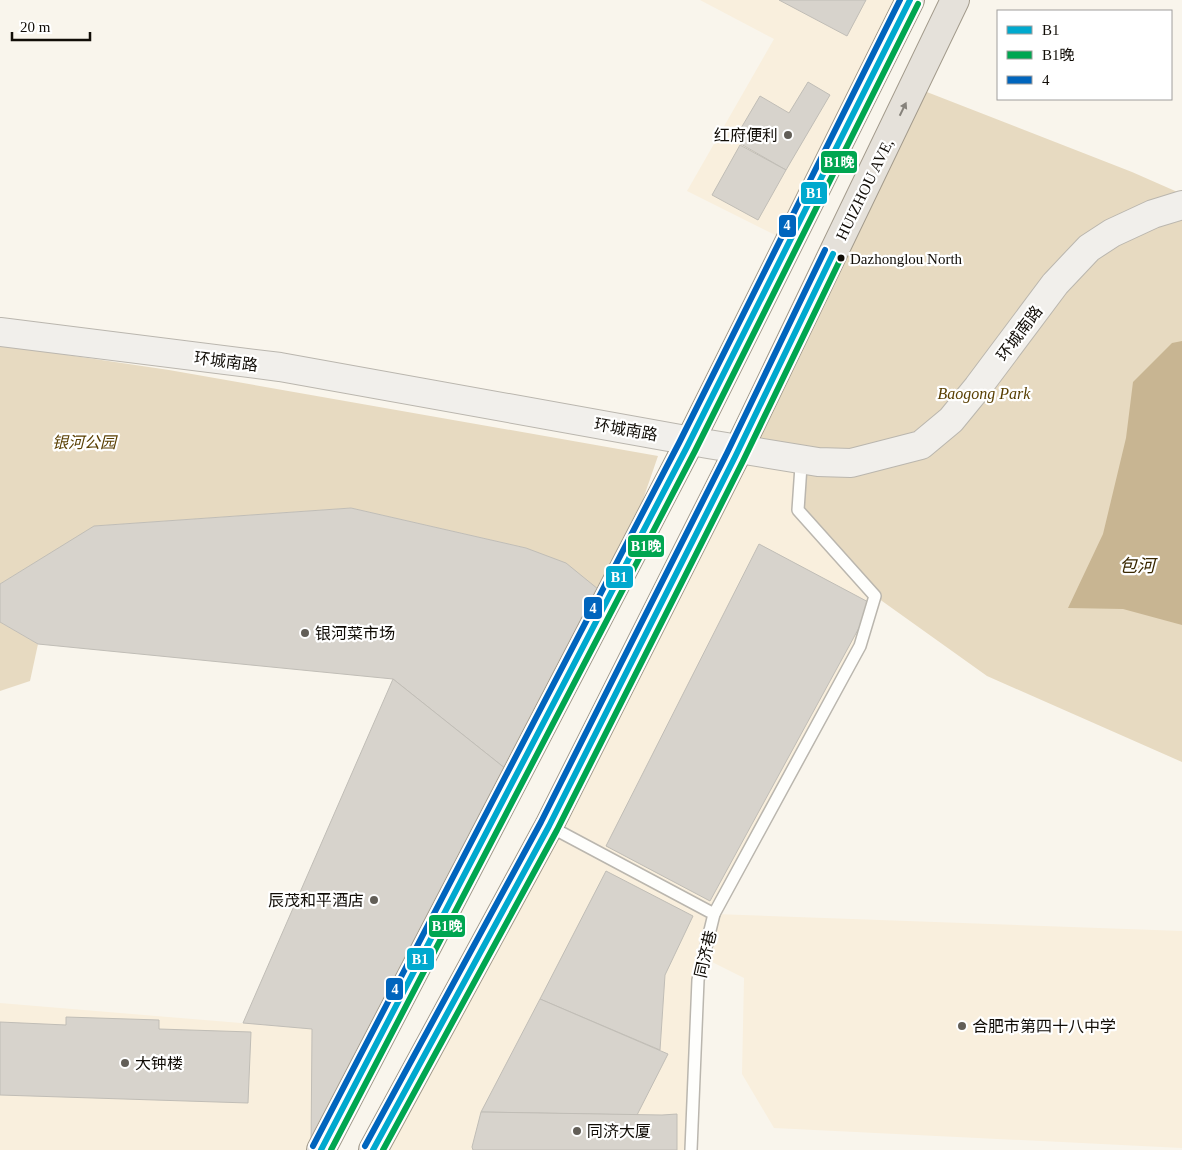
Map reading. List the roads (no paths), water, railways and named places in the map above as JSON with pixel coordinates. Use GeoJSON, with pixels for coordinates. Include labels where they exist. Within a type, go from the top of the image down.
{"type":"FeatureCollection","features":[{"type":"Feature","properties":{"kind":"main road"},"geometry":{"type":"LineString","coordinates":[[321,1150],[690,440],[910,0]]}},
{"type":"Feature","properties":{"kind":"main road","name":"HUIZHOU AVE,"},"geometry":{"type":"LineString","coordinates":[[373,1150],[549,826],[738,449],[955,0]]}},
{"type":"Feature","properties":{"kind":"street","name":"环城南路"},"geometry":{"type":"LineString","coordinates":[[0,332],[280,367],[738,449],[818,462],[851,463],[920,445],[952,420],[1054,284],[1089,248],[1112,233],[1153,214],[1182,205]]}},
{"type":"Feature","properties":{"kind":"lane"},"geometry":{"type":"LineString","coordinates":[[714,914],[860,646],[875,596],[798,510],[801,466]]}},
{"type":"Feature","properties":{"kind":"lane","name":"同济巷"},"geometry":{"type":"LineString","coordinates":[[549,826],[714,914],[698,980],[692,1150]]}},
{"type":"Feature","properties":{"kind":"water","name":"包河"},"geometry":{"type":"Polygon","coordinates":[[[1182,341],[1182,625],[1123,609],[1068,608],[1103,534],[1126,438],[1133,382],[1172,343],[1182,341]]]}},
{"type":"Feature","properties":{"kind":"place","name":"红府便利"},"geometry":{"type":"Point","coordinates":[788,135]}},
{"type":"Feature","properties":{"kind":"place","name":"Dazhonglou North"},"geometry":{"type":"Point","coordinates":[841,258]}},
{"type":"Feature","properties":{"kind":"place","name":"银河菜市场"},"geometry":{"type":"Point","coordinates":[305,633]}},
{"type":"Feature","properties":{"kind":"place","name":"辰茂和平酒店"},"geometry":{"type":"Point","coordinates":[374,900]}},
{"type":"Feature","properties":{"kind":"place","name":"合肥市第四十八中学"},"geometry":{"type":"Point","coordinates":[962,1026]}},
{"type":"Feature","properties":{"kind":"place","name":"大钟楼"},"geometry":{"type":"Point","coordinates":[125,1063]}},
{"type":"Feature","properties":{"kind":"place","name":"同济大厦"},"geometry":{"type":"Point","coordinates":[577,1131]}},
{"type":"Feature","properties":{"kind":"park label","name":"Baogong Park"},"geometry":{"type":"Point","coordinates":[984,393]}},
{"type":"Feature","properties":{"kind":"park label","name":"银河公园"},"geometry":{"type":"Point","coordinates":[84,442]}}]}
